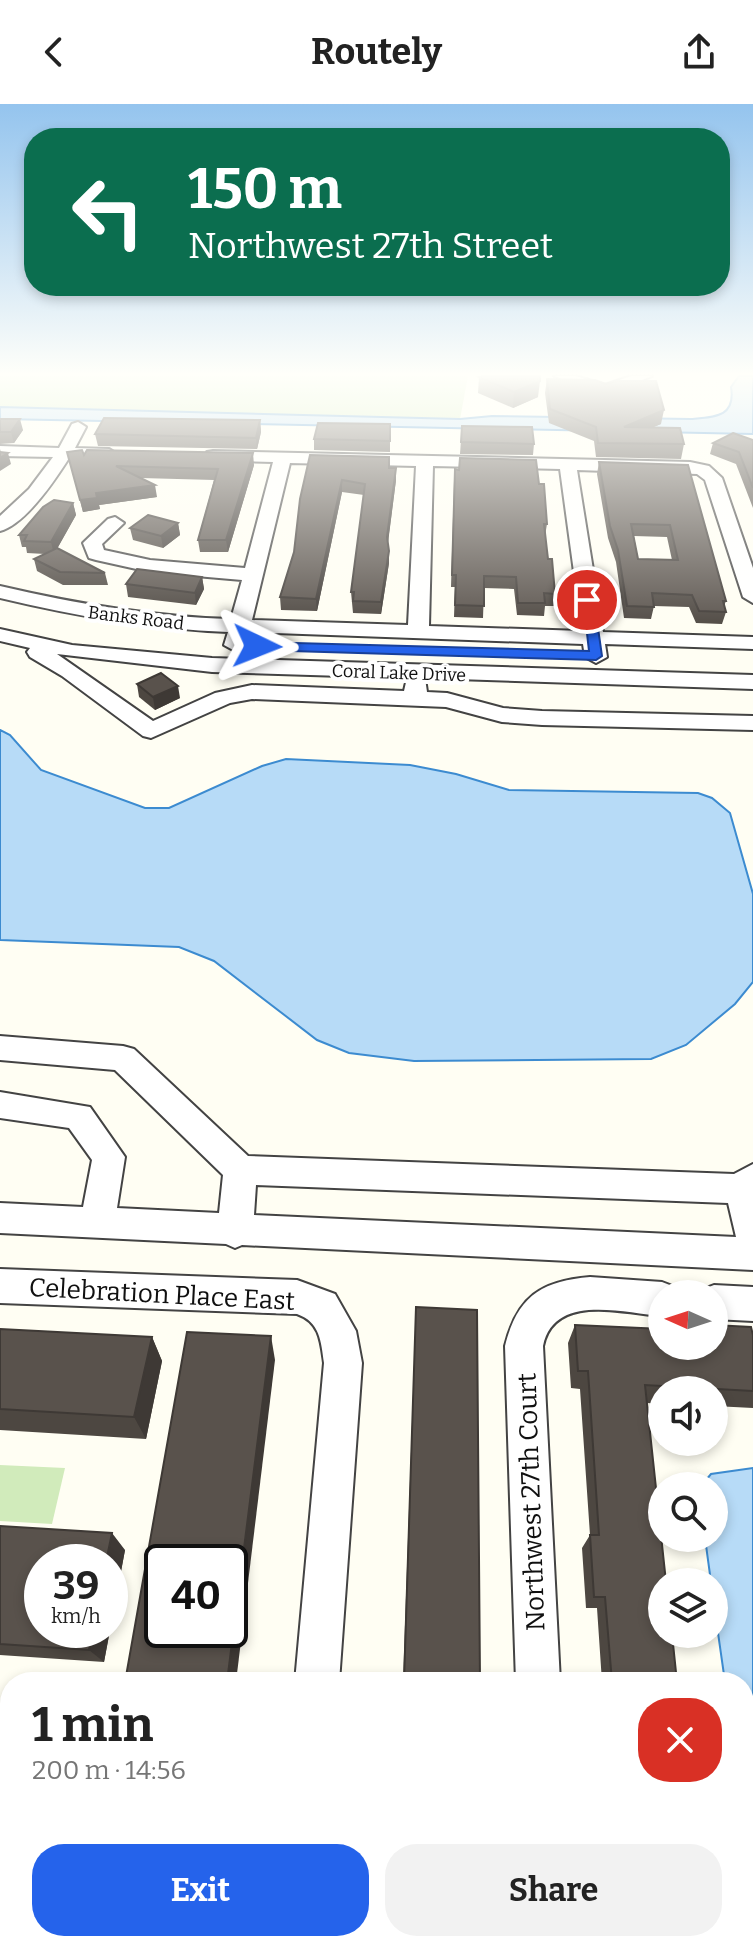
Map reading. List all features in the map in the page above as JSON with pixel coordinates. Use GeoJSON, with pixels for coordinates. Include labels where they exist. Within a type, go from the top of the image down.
{"type":"FeatureCollection","features":[{"type":"Feature","properties":{"kind":"street"},"geometry":{"type":"LineString","coordinates":[[0,502],[18,485],[33,462]]}},
{"type":"Feature","properties":{"kind":"street"},"geometry":{"type":"LineString","coordinates":[[0,525],[40,489],[59,462]]}},
{"type":"Feature","properties":{"kind":"street"},"geometry":{"type":"LineString","coordinates":[[238,637],[282,462]]}},
{"type":"Feature","properties":{"kind":"street"},"geometry":{"type":"LineString","coordinates":[[418,634],[425,462]]}},
{"type":"Feature","properties":{"kind":"street"},"geometry":{"type":"LineString","coordinates":[[484,462],[690,467],[703,470],[713,478],[753,597]]}},
{"type":"Feature","properties":{"kind":"street"},"geometry":{"type":"LineString","coordinates":[[568,464],[599,678]]}},
{"type":"Feature","properties":{"kind":"street"},"geometry":{"type":"LineString","coordinates":[[115,523],[92,543],[96,554],[150,566],[253,575]]}},
{"type":"Feature","properties":{"kind":"street","name":"Banks Road"},"geometry":{"type":"LineString","coordinates":[[0,592],[238,637],[418,634],[753,660]]}},
{"type":"Feature","properties":{"kind":"street","name":"Banks Road"},"geometry":{"type":"LineString","coordinates":[[0,611],[127,635],[594,647],[753,643]]}},
{"type":"Feature","properties":{"kind":"street","name":"Coral Lake Drive"},"geometry":{"type":"LineString","coordinates":[[0,635],[38,648],[212,665],[416,674],[748,682]]}},
{"type":"Feature","properties":{"kind":"street"},"geometry":{"type":"LineString","coordinates":[[0,656],[38,648],[151,731],[223,698],[252,692],[447,700],[502,715],[542,718],[753,723],[748,682]]}},
{"type":"Feature","properties":{"kind":"street"},"geometry":{"type":"LineString","coordinates":[[415,698],[416,674]]}},
{"type":"Feature","properties":{"kind":"street"},"geometry":{"type":"LineString","coordinates":[[0,1048],[123,1058],[240,1170],[747,1184],[753,1237]]}},
{"type":"Feature","properties":{"kind":"street"},"geometry":{"type":"LineString","coordinates":[[0,1105],[79,1116],[109,1157],[97,1223]]}},
{"type":"Feature","properties":{"kind":"street"},"geometry":{"type":"LineString","coordinates":[[235,1232],[240,1170]]}},
{"type":"Feature","properties":{"kind":"street"},"geometry":{"type":"LineString","coordinates":[[0,1218],[235,1232],[753,1254]]}},
{"type":"Feature","properties":{"kind":"street","name":"Celebration Place East"},"geometry":{"type":"LineString","coordinates":[[0,1286],[297,1297],[322,1306],[338,1331],[343,1363],[318,1672]]}},
{"type":"Feature","properties":{"kind":"street","name":"Northwest 27th Court"},"geometry":{"type":"LineString","coordinates":[[538,1672],[524,1346],[531,1322],[546,1304],[571,1294],[648,1298]]}},
{"type":"Feature","properties":{"kind":"street"},"geometry":{"type":"LineString","coordinates":[[728,1303],[753,1304]]}},
{"type":"Feature","properties":{"kind":"green space"},"geometry":{"type":"Polygon","coordinates":[[[0,1465],[65,1468],[52,1524],[0,1521],[0,1465]]]}},
{"type":"Feature","properties":{"kind":"water"},"geometry":{"type":"Polygon","coordinates":[[[0,730],[10,735],[41,770],[145,808],[169,808],[262,766],[286,759],[410,765],[456,774],[509,790],[698,793],[712,798],[730,813],[753,894],[753,982],[735,1004],[686,1045],[651,1059],[414,1061],[349,1053],[317,1040],[214,961],[179,947],[0,940],[0,730]]]}},
{"type":"Feature","properties":{"kind":"water"},"geometry":{"type":"Polygon","coordinates":[[[753,1468],[753,1672],[724,1672],[720,1648],[728,1648],[728,1568],[709,1568],[707,1552],[728,1552],[728,1472],[725,1472],[753,1468]]]}},
{"type":"Feature","properties":{"kind":"building"},"geometry":{"type":"Polygon","coordinates":[[[70,462],[250,462],[226,540],[198,540],[218,469],[116,466],[155,485],[96,493],[97,498],[80,500],[70,462]]]}},
{"type":"Feature","properties":{"kind":"building"},"geometry":{"type":"Polygon","coordinates":[[[308,462],[389,462],[389,468],[396,468],[381,602],[353,601],[354,592],[351,592],[365,484],[342,480],[316,599],[280,597],[294,552],[300,499],[308,462]]]}},
{"type":"Feature","properties":{"kind":"building"},"geometry":{"type":"Polygon","coordinates":[[[460,462],[536,462],[539,484],[544,484],[547,524],[544,524],[548,559],[552,559],[555,594],[544,593],[545,603],[518,603],[516,577],[484,576],[484,606],[455,605],[456,575],[452,575],[455,469],[459,470],[460,462]]]}},
{"type":"Feature","properties":{"kind":"building"},"geometry":{"type":"Polygon","coordinates":[[[599,462],[688,465],[726,601],[723,601],[726,612],[699,611],[692,595],[652,593],[654,607],[627,606],[618,550],[610,526],[599,462]],[[631,524],[638,559],[678,560],[670,525],[631,524]]]}},
{"type":"Feature","properties":{"kind":"building"},"geometry":{"type":"Polygon","coordinates":[[[743,462],[753,462],[753,488],[743,462]]]}},
{"type":"Feature","properties":{"kind":"building"},"geometry":{"type":"Polygon","coordinates":[[[54,500],[73,503],[51,542],[24,541],[27,535],[19,535],[43,507],[54,500]]]}},
{"type":"Feature","properties":{"kind":"building"},"geometry":{"type":"Polygon","coordinates":[[[148,515],[178,523],[161,536],[130,528],[148,515]]]}},
{"type":"Feature","properties":{"kind":"building"},"geometry":{"type":"Polygon","coordinates":[[[57,548],[105,573],[60,572],[34,559],[57,548]]]}},
{"type":"Feature","properties":{"kind":"building"},"geometry":{"type":"Polygon","coordinates":[[[137,569],[202,577],[195,593],[126,584],[137,569]]]}},
{"type":"Feature","properties":{"kind":"building"},"geometry":{"type":"Polygon","coordinates":[[[161,673],[178,686],[153,697],[137,684],[161,673]]]}},
{"type":"Feature","properties":{"kind":"building"},"geometry":{"type":"Polygon","coordinates":[[[416,1307],[477,1310],[480,1672],[404,1672],[416,1307]]]}},
{"type":"Feature","properties":{"kind":"building"},"geometry":{"type":"Polygon","coordinates":[[[575,1325],[648,1328],[648,1360],[728,1360],[728,1326],[751,1327],[753,1391],[728,1390],[728,1376],[648,1376],[648,1385],[645,1385],[648,1456],[653,1456],[654,1472],[648,1472],[648,1552],[663,1552],[665,1568],[648,1568],[648,1648],[673,1648],[676,1672],[611,1672],[605,1597],[594,1597],[590,1535],[599,1535],[588,1371],[578,1371],[575,1325]]]}},
{"type":"Feature","properties":{"kind":"building"},"geometry":{"type":"Polygon","coordinates":[[[0,1329],[152,1337],[134,1417],[0,1409],[0,1329]]]}},
{"type":"Feature","properties":{"kind":"building"},"geometry":{"type":"Polygon","coordinates":[[[187,1332],[271,1336],[245,1544],[149,1544],[187,1332]]]}},
{"type":"Feature","properties":{"kind":"building"},"geometry":{"type":"Polygon","coordinates":[[[0,1526],[112,1533],[110,1544],[24,1544],[24,1646],[0,1644],[0,1526]]]}},
{"type":"Feature","properties":{"kind":"building"},"geometry":{"type":"Polygon","coordinates":[[[144,1575],[144,1648],[231,1648],[228,1672],[127,1672],[144,1575]]]}},
{"type":"Feature","properties":{"kind":"route"},"geometry":{"type":"LineString","coordinates":[[257,646],[596,656],[587,600]]}}]}
